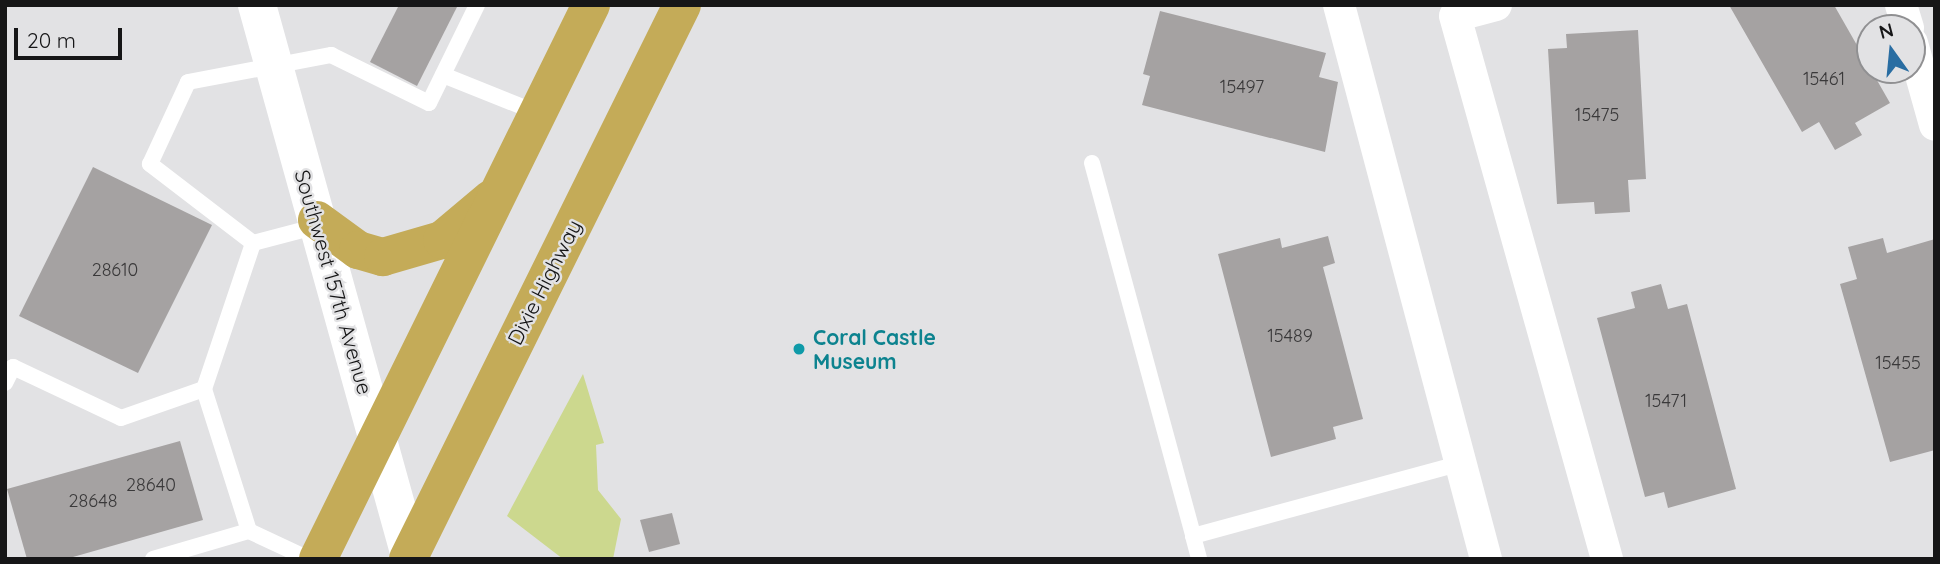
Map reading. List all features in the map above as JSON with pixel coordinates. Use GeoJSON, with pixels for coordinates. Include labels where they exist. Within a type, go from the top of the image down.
{"type":"FeatureCollection","features":[{"type":"Feature","properties":{"kind":"highway"},"geometry":{"type":"LineString","coordinates":[[318,559],[591,5]]}},
{"type":"Feature","properties":{"kind":"highway","name":"Dixie Highway"},"geometry":{"type":"LineString","coordinates":[[410,557],[682,5]]}},
{"type":"Feature","properties":{"kind":"highway"},"geometry":{"type":"LineString","coordinates":[[317,223],[358,250],[383,257],[412,253],[442,240],[501,191]]}},
{"type":"Feature","properties":{"kind":"street","name":"Southwest 157th Avenue"},"geometry":{"type":"LineString","coordinates":[[257,5],[410,557]]}},
{"type":"Feature","properties":{"kind":"street"},"geometry":{"type":"LineString","coordinates":[[1339,5],[1486,559]]}},
{"type":"Feature","properties":{"kind":"street"},"geometry":{"type":"LineString","coordinates":[[1496,5],[1455,16],[1607,559]]}},
{"type":"Feature","properties":{"kind":"street"},"geometry":{"type":"LineString","coordinates":[[1924,84],[1935,125]]}},
{"type":"Feature","properties":{"kind":"lane"},"geometry":{"type":"LineString","coordinates":[[253,243],[150,164],[188,82],[331,55],[429,103],[477,5]]}},
{"type":"Feature","properties":{"kind":"lane"},"geometry":{"type":"LineString","coordinates":[[443,75],[538,113]]}},
{"type":"Feature","properties":{"kind":"lane"},"geometry":{"type":"LineString","coordinates":[[1092,163],[1199,559]]}},
{"type":"Feature","properties":{"kind":"lane"},"geometry":{"type":"LineString","coordinates":[[253,243],[317,223]]}},
{"type":"Feature","properties":{"kind":"lane"},"geometry":{"type":"LineString","coordinates":[[249,531],[204,389],[253,243]]}},
{"type":"Feature","properties":{"kind":"lane"},"geometry":{"type":"LineString","coordinates":[[5,383],[13,367],[121,418],[204,389]]}},
{"type":"Feature","properties":{"kind":"lane"},"geometry":{"type":"LineString","coordinates":[[1194,536],[1461,463]]}},
{"type":"Feature","properties":{"kind":"lane"},"geometry":{"type":"LineString","coordinates":[[153,559],[249,531],[309,559]]}},
{"type":"Feature","properties":{"kind":"green space"},"geometry":{"type":"Polygon","coordinates":[[[583,374],[604,443],[596,445],[598,490],[621,519],[613,559],[563,559],[507,516],[583,374]]]}},
{"type":"Feature","properties":{"kind":"building"},"geometry":{"type":"Polygon","coordinates":[[[399,5],[458,5],[417,86],[370,62],[399,5]]]}},
{"type":"Feature","properties":{"kind":"building"},"geometry":{"type":"Polygon","coordinates":[[[1729,5],[1834,5],[1856,44],[1856,84],[1879,84],[1890,103],[1855,123],[1862,135],[1835,150],[1819,122],[1802,132],[1729,5]]]}},
{"type":"Feature","properties":{"kind":"building"},"geometry":{"type":"Polygon","coordinates":[[[1160,11],[1326,53],[1319,77],[1338,82],[1325,152],[1142,105],[1150,76],[1143,74],[1160,11]]]}},
{"type":"Feature","properties":{"kind":"building"},"geometry":{"type":"Polygon","coordinates":[[[1638,30],[1646,179],[1628,180],[1630,212],[1595,214],[1594,202],[1557,204],[1548,49],[1567,48],[1566,34],[1638,30]]]}},
{"type":"Feature","properties":{"kind":"building"},"geometry":{"type":"Polygon","coordinates":[[[93,167],[212,225],[138,373],[19,316],[93,167]]]}},
{"type":"Feature","properties":{"kind":"building"},"geometry":{"type":"Polygon","coordinates":[[[1328,236],[1335,263],[1323,267],[1363,419],[1333,427],[1336,439],[1271,457],[1218,254],[1280,238],[1282,248],[1328,236]]]}},
{"type":"Feature","properties":{"kind":"building"},"geometry":{"type":"Polygon","coordinates":[[[1883,238],[1887,253],[1935,239],[1935,450],[1890,462],[1840,284],[1857,279],[1848,247],[1883,238]]]}},
{"type":"Feature","properties":{"kind":"building"},"geometry":{"type":"Polygon","coordinates":[[[1661,284],[1668,309],[1687,304],[1736,489],[1668,508],[1664,492],[1645,497],[1597,318],[1635,308],[1631,292],[1661,284]]]}},
{"type":"Feature","properties":{"kind":"building"},"geometry":{"type":"Polygon","coordinates":[[[180,441],[203,520],[66,559],[27,559],[7,489],[180,441]]]}},
{"type":"Feature","properties":{"kind":"building"},"geometry":{"type":"Polygon","coordinates":[[[672,513],[680,544],[649,552],[640,520],[672,513]]]}},
{"type":"Feature","properties":{"kind":"place","name":"Coral Castle Museum"},"geometry":{"type":"Point","coordinates":[799,349]}}]}
